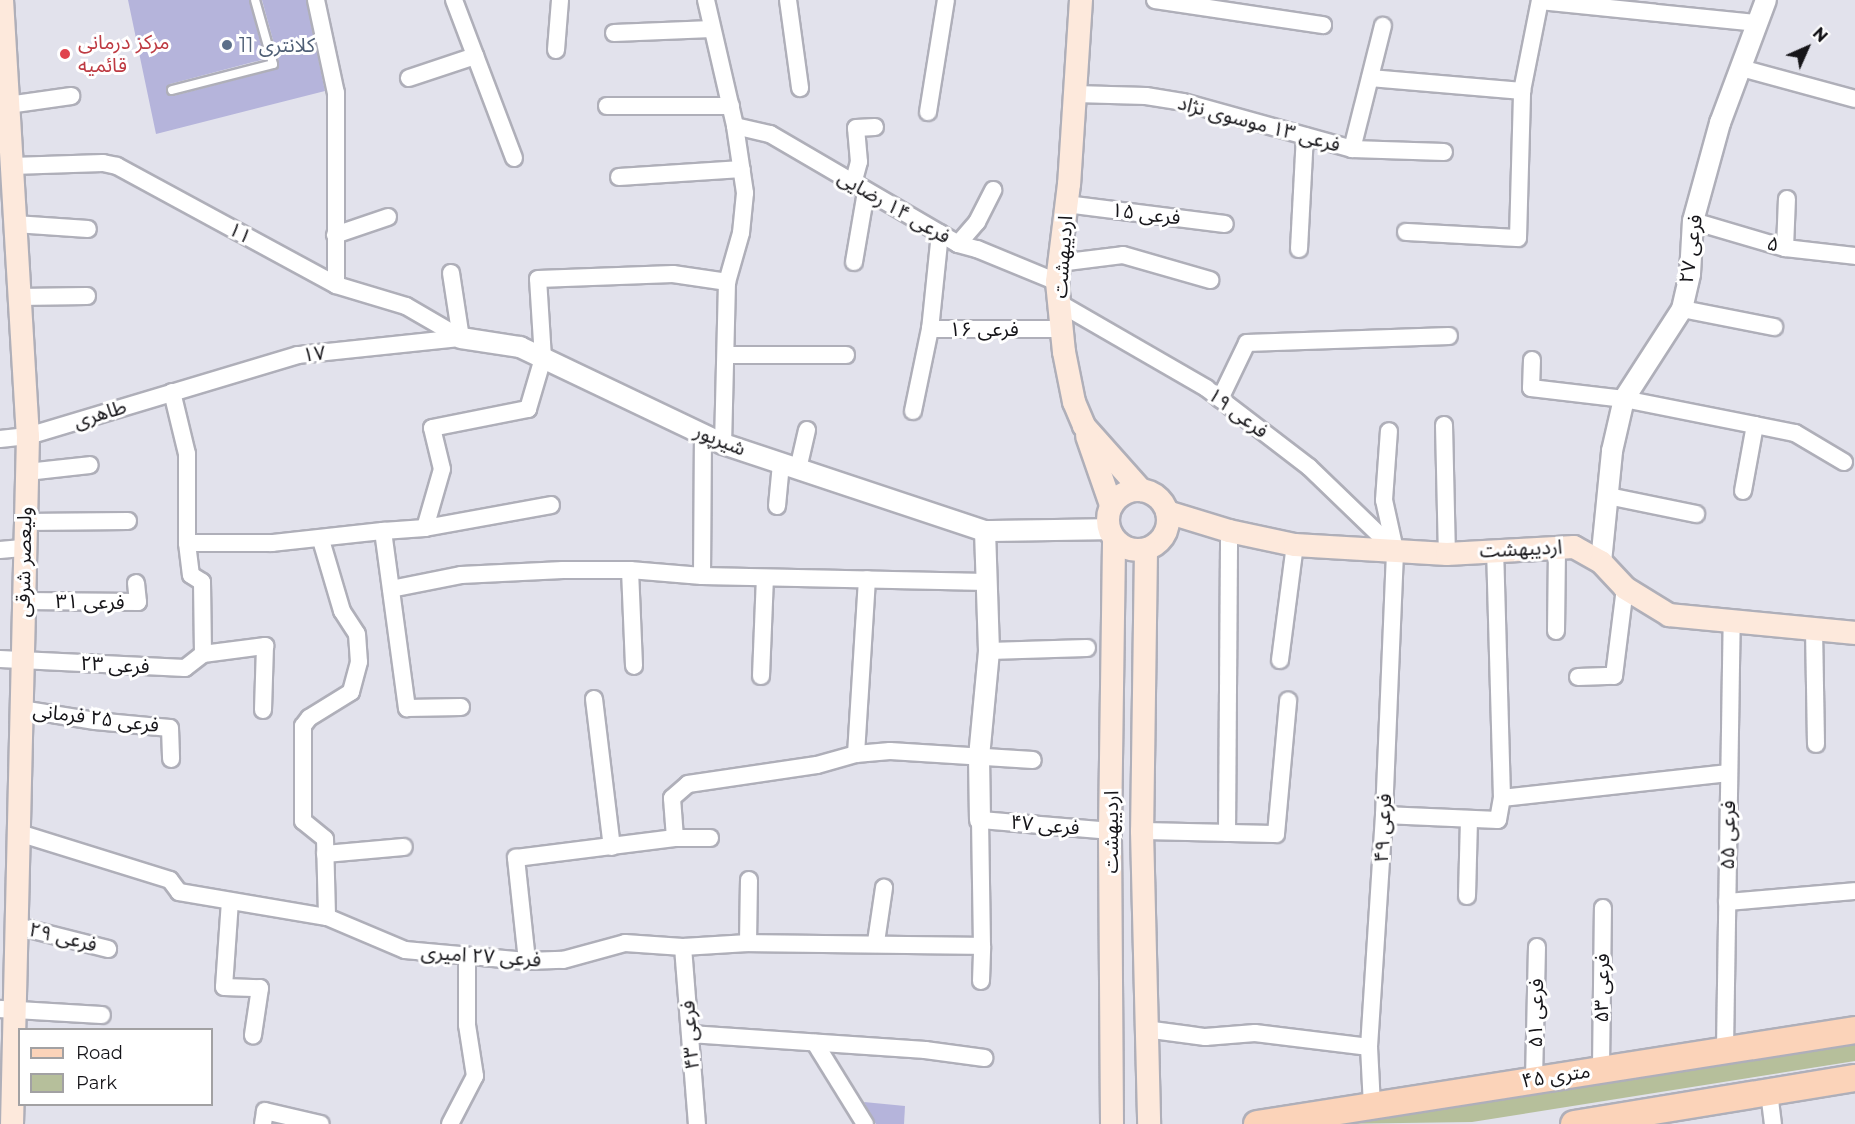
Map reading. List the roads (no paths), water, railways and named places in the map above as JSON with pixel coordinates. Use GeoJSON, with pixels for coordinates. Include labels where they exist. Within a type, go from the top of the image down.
{"type":"FeatureCollection","features":[{"type":"Feature","properties":{"kind":"main road","name":"ولیعصر شرقی"},"geometry":{"type":"LineString","coordinates":[[2,0],[3,82],[8,105],[15,224],[8,254],[19,297],[28,435],[23,601],[11,660],[21,708],[17,926],[8,1009],[15,1110]]}},
{"type":"Feature","properties":{"kind":"main road","name":"اردیبهشت"},"geometry":{"type":"LineString","coordinates":[[1081,0],[1059,283],[1067,374],[1084,426],[1141,490],[1153,493],[1162,501],[1167,512],[1229,531],[1295,545],[1447,554],[1574,546],[1601,562],[1625,588],[1669,615],[1855,633]]}},
{"type":"Feature","properties":{"kind":"main road"},"geometry":{"type":"LineString","coordinates":[[1084,426],[1111,505]]}},
{"type":"Feature","properties":{"kind":"main road"},"geometry":{"type":"LineString","coordinates":[[1111,505],[1118,496],[1129,491],[1141,490]]}},
{"type":"Feature","properties":{"kind":"main road","name":"اردیبهشت"},"geometry":{"type":"LineString","coordinates":[[1111,505],[1107,517],[1111,534],[1112,1113]]}},
{"type":"Feature","properties":{"kind":"main road"},"geometry":{"type":"LineString","coordinates":[[1111,534],[1123,547],[1146,550],[1157,544],[1164,535],[1168,524],[1167,512]]}},
{"type":"Feature","properties":{"kind":"main road","name":"اردیبهشت"},"geometry":{"type":"LineString","coordinates":[[1146,550],[1142,831],[1149,1124]]}},
{"type":"Feature","properties":{"kind":"main road","name":"۴۵ متری"},"geometry":{"type":"LineString","coordinates":[[1257,1124],[1601,1068],[1855,1030]]}},
{"type":"Feature","properties":{"kind":"main road"},"geometry":{"type":"LineString","coordinates":[[1581,1123],[1855,1078]]}},
{"type":"Feature","properties":{"kind":"main road"},"geometry":{"type":"LineString","coordinates":[[1112,1113],[1149,1100]]}},
{"type":"Feature","properties":{"kind":"street"},"geometry":{"type":"LineString","coordinates":[[316,0],[336,93],[336,285]]}},
{"type":"Feature","properties":{"kind":"street"},"geometry":{"type":"LineString","coordinates":[[454,0],[514,158]]}},
{"type":"Feature","properties":{"kind":"street"},"geometry":{"type":"LineString","coordinates":[[556,50],[560,0]]}},
{"type":"Feature","properties":{"kind":"street"},"geometry":{"type":"LineString","coordinates":[[706,0],[731,106],[745,193],[741,233],[728,282],[723,444]]}},
{"type":"Feature","properties":{"kind":"street"},"geometry":{"type":"LineString","coordinates":[[788,0],[800,88]]}},
{"type":"Feature","properties":{"kind":"street"},"geometry":{"type":"LineString","coordinates":[[928,112],[946,0]]}},
{"type":"Feature","properties":{"kind":"street"},"geometry":{"type":"LineString","coordinates":[[1155,0],[1323,24]]}},
{"type":"Feature","properties":{"kind":"street"},"geometry":{"type":"LineString","coordinates":[[1406,232],[1518,238],[1522,91],[1540,0],[1758,23]]}},
{"type":"Feature","properties":{"kind":"street","name":"فرعی ۲۷"},"geometry":{"type":"LineString","coordinates":[[1601,562],[1612,451],[1624,399],[1682,309],[1690,274],[1693,220],[1720,123],[1766,0]]}},
{"type":"Feature","properties":{"kind":"street"},"geometry":{"type":"LineString","coordinates":[[1352,149],[1383,26]]}},
{"type":"Feature","properties":{"kind":"street"},"geometry":{"type":"LineString","coordinates":[[614,33],[712,28]]}},
{"type":"Feature","properties":{"kind":"street"},"geometry":{"type":"LineString","coordinates":[[409,78],[475,56]]}},
{"type":"Feature","properties":{"kind":"street"},"geometry":{"type":"LineString","coordinates":[[1740,68],[1855,99]]}},
{"type":"Feature","properties":{"kind":"street"},"geometry":{"type":"LineString","coordinates":[[1370,78],[1522,91]]}},
{"type":"Feature","properties":{"kind":"street","name":"فرعی ۱‍۳ موسوی نژاد"},"geometry":{"type":"LineString","coordinates":[[1075,94],[1146,96],[1183,102],[1352,149],[1444,152]]}},
{"type":"Feature","properties":{"kind":"street"},"geometry":{"type":"LineString","coordinates":[[8,105],[71,96]]}},
{"type":"Feature","properties":{"kind":"street"},"geometry":{"type":"LineString","coordinates":[[607,106],[731,106]]}},
{"type":"Feature","properties":{"kind":"street","name":"فرعی ۱۴ رضایی"},"geometry":{"type":"LineString","coordinates":[[735,126],[770,134],[958,244],[977,249],[1059,283]]}},
{"type":"Feature","properties":{"kind":"street"},"geometry":{"type":"LineString","coordinates":[[854,262],[860,188],[856,128],[875,127]]}},
{"type":"Feature","properties":{"kind":"street"},"geometry":{"type":"LineString","coordinates":[[1299,249],[1305,136]]}},
{"type":"Feature","properties":{"kind":"street","name":"۱۱"},"geometry":{"type":"LineString","coordinates":[[12,166],[103,163],[117,166],[336,285],[406,306],[461,339]]}},
{"type":"Feature","properties":{"kind":"street"},"geometry":{"type":"LineString","coordinates":[[620,177],[742,169]]}},
{"type":"Feature","properties":{"kind":"street"},"geometry":{"type":"LineString","coordinates":[[958,244],[977,222],[993,190]]}},
{"type":"Feature","properties":{"kind":"street"},"geometry":{"type":"LineString","coordinates":[[1785,249],[1787,199]]}},
{"type":"Feature","properties":{"kind":"street","name":"فرعی ۱۵"},"geometry":{"type":"LineString","coordinates":[[1066,204],[1225,224]]}},
{"type":"Feature","properties":{"kind":"street"},"geometry":{"type":"LineString","coordinates":[[335,235],[388,217]]}},
{"type":"Feature","properties":{"kind":"street","name":"۵"},"geometry":{"type":"LineString","coordinates":[[1693,220],[1785,249],[1855,256]]}},
{"type":"Feature","properties":{"kind":"street"},"geometry":{"type":"LineString","coordinates":[[15,224],[88,229]]}},
{"type":"Feature","properties":{"kind":"street","name":"فرعی ۱۶"},"geometry":{"type":"LineString","coordinates":[[940,233],[930,329],[1062,329]]}},
{"type":"Feature","properties":{"kind":"street"},"geometry":{"type":"LineString","coordinates":[[1059,283],[1123,255],[1210,280]]}},
{"type":"Feature","properties":{"kind":"street"},"geometry":{"type":"LineString","coordinates":[[451,273],[461,339]]}},
{"type":"Feature","properties":{"kind":"street"},"geometry":{"type":"LineString","coordinates":[[425,528],[442,469],[432,428],[528,409],[543,358],[538,279],[673,274],[728,282]]}},
{"type":"Feature","properties":{"kind":"street","name":"فرعی ۱۹"},"geometry":{"type":"LineString","coordinates":[[1059,283],[1220,399],[1309,467],[1395,550]]}},
{"type":"Feature","properties":{"kind":"street"},"geometry":{"type":"LineString","coordinates":[[19,297],[87,296]]}},
{"type":"Feature","properties":{"kind":"street"},"geometry":{"type":"LineString","coordinates":[[1682,309],[1774,327]]}},
{"type":"Feature","properties":{"kind":"street"},"geometry":{"type":"LineString","coordinates":[[913,411],[930,329]]}},
{"type":"Feature","properties":{"kind":"street"},"geometry":{"type":"LineString","coordinates":[[1220,399],[1247,343],[1449,336]]}},
{"type":"Feature","properties":{"kind":"street","name":"شیرپور"},"geometry":{"type":"LineString","coordinates":[[461,339],[520,347],[723,444],[985,531],[1111,534]]}},
{"type":"Feature","properties":{"kind":"street","name":"۱۷"},"geometry":{"type":"LineString","coordinates":[[172,392],[298,355],[461,339]]}},
{"type":"Feature","properties":{"kind":"street"},"geometry":{"type":"LineString","coordinates":[[727,355],[846,355]]}},
{"type":"Feature","properties":{"kind":"street"},"geometry":{"type":"LineString","coordinates":[[1532,360],[1531,388],[1624,399],[1794,433],[1844,462]]}},
{"type":"Feature","properties":{"kind":"street"},"geometry":{"type":"LineString","coordinates":[[172,392],[187,454],[186,543],[191,575],[202,582],[203,654],[265,645],[263,710]]}},
{"type":"Feature","properties":{"kind":"street","name":"طاهری"},"geometry":{"type":"LineString","coordinates":[[0,439],[28,435],[172,392]]}},
{"type":"Feature","properties":{"kind":"street"},"geometry":{"type":"LineString","coordinates":[[1444,425],[1447,554]]}},
{"type":"Feature","properties":{"kind":"street"},"geometry":{"type":"LineString","coordinates":[[1743,491],[1755,425]]}},
{"type":"Feature","properties":{"kind":"street"},"geometry":{"type":"LineString","coordinates":[[777,506],[790,466],[807,430]]}},
{"type":"Feature","properties":{"kind":"street","name":"فرعی ۴۹"},"geometry":{"type":"LineString","coordinates":[[1372,1106],[1369,1047],[1384,815],[1395,550],[1384,500],[1389,431]]}},
{"type":"Feature","properties":{"kind":"street"},"geometry":{"type":"LineString","coordinates":[[702,576],[703,435]]}},
{"type":"Feature","properties":{"kind":"street"},"geometry":{"type":"LineString","coordinates":[[27,472],[90,465]]}},
{"type":"Feature","properties":{"kind":"street"},"geometry":{"type":"LineString","coordinates":[[1608,496],[1696,514]]}},
{"type":"Feature","properties":{"kind":"street"},"geometry":{"type":"LineString","coordinates":[[186,543],[272,543],[321,540],[383,531],[425,528],[551,505]]}},
{"type":"Feature","properties":{"kind":"street"},"geometry":{"type":"LineString","coordinates":[[25,522],[128,521]]}},
{"type":"Feature","properties":{"kind":"street"},"geometry":{"type":"LineString","coordinates":[[383,531],[407,708],[461,707]]}},
{"type":"Feature","properties":{"kind":"street"},"geometry":{"type":"LineString","coordinates":[[981,981],[979,757],[988,651],[985,531]]}},
{"type":"Feature","properties":{"kind":"street"},"geometry":{"type":"LineString","coordinates":[[1227,833],[1229,531]]}},
{"type":"Feature","properties":{"kind":"street"},"geometry":{"type":"LineString","coordinates":[[321,540],[342,611],[357,634],[360,662],[351,692],[309,718],[303,726],[303,821],[325,839],[327,917]]}},
{"type":"Feature","properties":{"kind":"street"},"geometry":{"type":"LineString","coordinates":[[1280,660],[1295,545]]}},
{"type":"Feature","properties":{"kind":"street"},"geometry":{"type":"LineString","coordinates":[[0,550],[25,548]]}},
{"type":"Feature","properties":{"kind":"street"},"geometry":{"type":"LineString","coordinates":[[1556,631],[1557,548]]}},
{"type":"Feature","properties":{"kind":"street"},"geometry":{"type":"LineString","coordinates":[[1384,815],[1498,820],[1502,798],[1495,551]]}},
{"type":"Feature","properties":{"kind":"street"},"geometry":{"type":"LineString","coordinates":[[630,570],[634,666]]}},
{"type":"Feature","properties":{"kind":"street"},"geometry":{"type":"LineString","coordinates":[[391,589],[461,575],[630,570],[702,576],[988,582]]}},
{"type":"Feature","properties":{"kind":"street"},"geometry":{"type":"LineString","coordinates":[[761,676],[765,578]]}},
{"type":"Feature","properties":{"kind":"street"},"geometry":{"type":"LineString","coordinates":[[856,754],[867,579]]}},
{"type":"Feature","properties":{"kind":"street","name":"فرعی ۳۱"},"geometry":{"type":"LineString","coordinates":[[23,601],[138,602],[136,583]]}},
{"type":"Feature","properties":{"kind":"street"},"geometry":{"type":"LineString","coordinates":[[1578,678],[1614,676],[1625,588]]}},
{"type":"Feature","properties":{"kind":"street","name":"فرعی ۵۵"},"geometry":{"type":"LineString","coordinates":[[1725,1049],[1732,621]]}},
{"type":"Feature","properties":{"kind":"street"},"geometry":{"type":"LineString","coordinates":[[1815,629],[1816,744]]}},
{"type":"Feature","properties":{"kind":"street"},"geometry":{"type":"LineString","coordinates":[[988,651],[1087,648]]}},
{"type":"Feature","properties":{"kind":"street","name":"فرعی ۲۳"},"geometry":{"type":"LineString","coordinates":[[11,660],[185,668],[203,654]]}},
{"type":"Feature","properties":{"kind":"street"},"geometry":{"type":"LineString","coordinates":[[594,699],[612,847]]}},
{"type":"Feature","properties":{"kind":"street"},"geometry":{"type":"LineString","coordinates":[[1142,831],[1276,834],[1288,701]]}},
{"type":"Feature","properties":{"kind":"street","name":"فرعی ۲۵ فرمانی"},"geometry":{"type":"LineString","coordinates":[[21,708],[95,721],[170,728],[171,759]]}},
{"type":"Feature","properties":{"kind":"street"},"geometry":{"type":"LineString","coordinates":[[675,838],[672,798],[688,784],[817,765],[856,754],[890,751],[1033,760]]}},
{"type":"Feature","properties":{"kind":"street"},"geometry":{"type":"LineString","coordinates":[[1502,798],[1729,772]]}},
{"type":"Feature","properties":{"kind":"street"},"geometry":{"type":"LineString","coordinates":[[1467,896],[1469,819]]}},
{"type":"Feature","properties":{"kind":"street","name":"فرعی ۴۷"},"geometry":{"type":"LineString","coordinates":[[980,820],[1110,831]]}},
{"type":"Feature","properties":{"kind":"street","name":"فرعی ۲۷ امیری"},"geometry":{"type":"LineString","coordinates":[[19,833],[170,880],[178,892],[327,917],[405,950],[527,961],[563,960],[626,943],[683,946],[876,942],[981,946]]}},
{"type":"Feature","properties":{"kind":"street"},"geometry":{"type":"LineString","coordinates":[[527,961],[516,858],[675,838],[710,838]]}},
{"type":"Feature","properties":{"kind":"street"},"geometry":{"type":"LineString","coordinates":[[326,854],[404,847]]}},
{"type":"Feature","properties":{"kind":"street"},"geometry":{"type":"LineString","coordinates":[[748,880],[748,943]]}},
{"type":"Feature","properties":{"kind":"street"},"geometry":{"type":"LineString","coordinates":[[876,942],[884,888]]}},
{"type":"Feature","properties":{"kind":"street"},"geometry":{"type":"LineString","coordinates":[[1727,902],[1855,891]]}},
{"type":"Feature","properties":{"kind":"street"},"geometry":{"type":"LineString","coordinates":[[230,901],[224,987],[260,988],[253,1035]]}},
{"type":"Feature","properties":{"kind":"street","name":"فرعی ۵۳"},"geometry":{"type":"LineString","coordinates":[[1601,1068],[1603,908]]}},
{"type":"Feature","properties":{"kind":"street","name":"فرعی ۲۹"},"geometry":{"type":"LineString","coordinates":[[17,926],[108,949]]}},
{"type":"Feature","properties":{"kind":"street","name":"فرعی ۴۳"},"geometry":{"type":"LineString","coordinates":[[683,946],[697,1124]]}},
{"type":"Feature","properties":{"kind":"street","name":"فرعی ۵۱"},"geometry":{"type":"LineString","coordinates":[[1534,1079],[1537,947]]}},
{"type":"Feature","properties":{"kind":"street"},"geometry":{"type":"LineString","coordinates":[[452,1123],[475,1076],[467,1025],[467,957]]}},
{"type":"Feature","properties":{"kind":"street"},"geometry":{"type":"LineString","coordinates":[[8,1009],[102,1015]]}},
{"type":"Feature","properties":{"kind":"street"},"geometry":{"type":"LineString","coordinates":[[1145,1029],[1205,1037],[1255,1033],[1369,1047]]}},
{"type":"Feature","properties":{"kind":"street"},"geometry":{"type":"LineString","coordinates":[[690,1034],[925,1050],[984,1058]]}},
{"type":"Feature","properties":{"kind":"street"},"geometry":{"type":"LineString","coordinates":[[815,1043],[865,1124]]}},
{"type":"Feature","properties":{"kind":"street"},"geometry":{"type":"LineString","coordinates":[[1769,1092],[1773,1124]]}},
{"type":"Feature","properties":{"kind":"street"},"geometry":{"type":"LineString","coordinates":[[263,1124],[265,1111],[321,1124]]}},
{"type":"Feature","properties":{"kind":"lane"},"geometry":{"type":"LineString","coordinates":[[172,90],[273,64],[255,0]]}},
{"type":"Feature","properties":{"kind":"place","name":"کلانتری 11"},"geometry":{"type":"Point","coordinates":[227,45]}},
{"type":"Feature","properties":{"kind":"place","name":"مرکز درمانی قائمیه"},"geometry":{"type":"Point","coordinates":[65,54]}}]}
